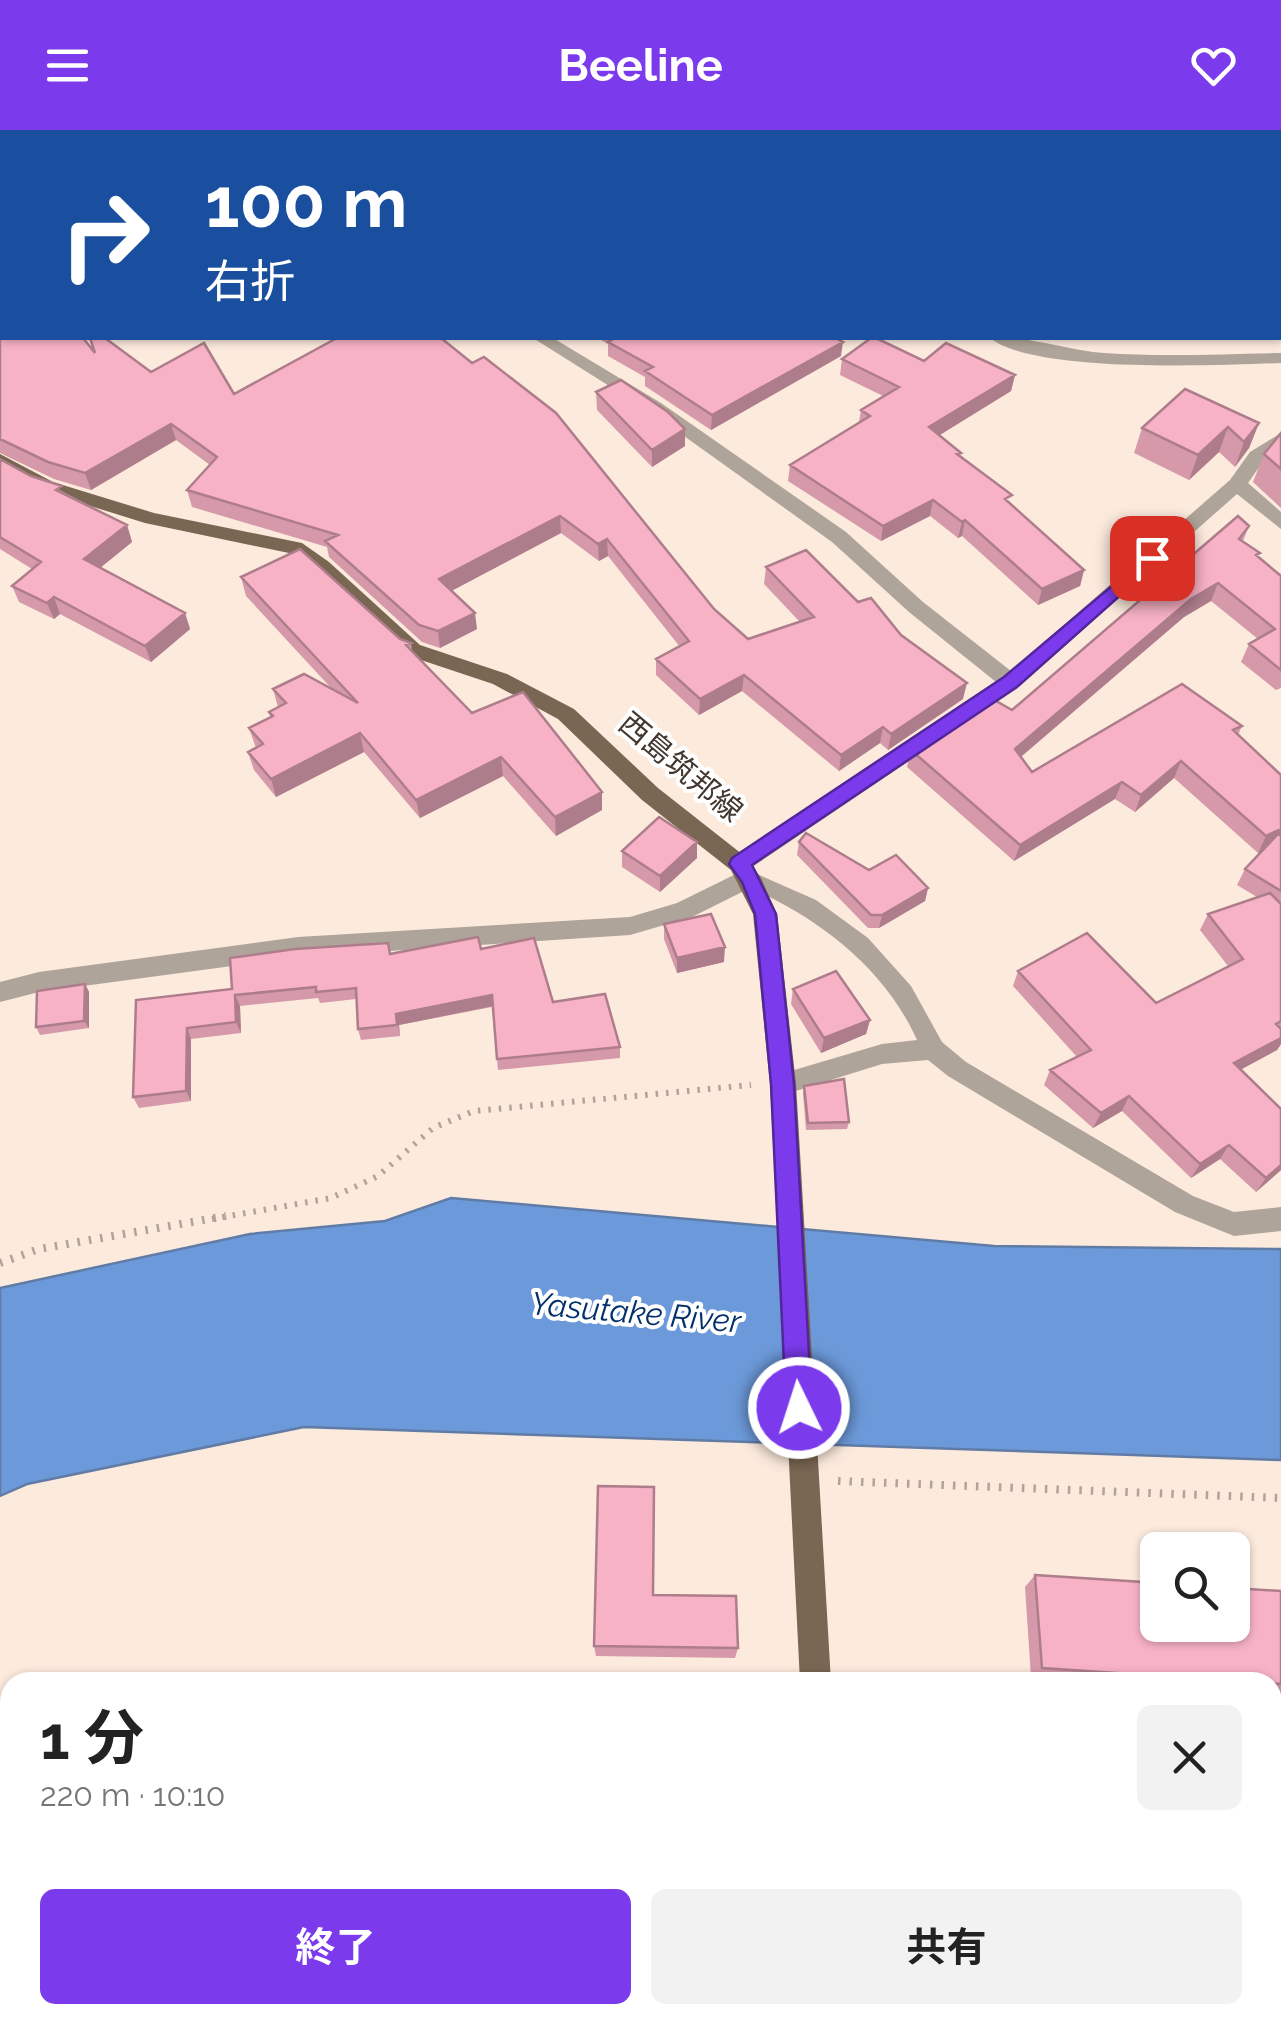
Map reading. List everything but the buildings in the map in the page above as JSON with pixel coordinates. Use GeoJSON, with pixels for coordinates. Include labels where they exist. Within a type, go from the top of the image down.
{"type":"FeatureCollection","features":[{"type":"Feature","properties":{"kind":"main road","name":"西島筑邦線"},"geometry":{"type":"LineString","coordinates":[[0,460],[46,486],[152,519],[295,548],[322,567],[413,650],[500,679],[566,714],[650,794],[745,871]]}},
{"type":"Feature","properties":{"kind":"main road"},"geometry":{"type":"LineString","coordinates":[[745,871],[765,914],[783,1084],[815,1672]]}},
{"type":"Feature","properties":{"kind":"street"},"geometry":{"type":"LineString","coordinates":[[544,340],[655,407],[839,537],[916,607],[1010,682]]}},
{"type":"Feature","properties":{"kind":"street"},"geometry":{"type":"LineString","coordinates":[[1006,340],[1137,361],[1281,358]]}},
{"type":"Feature","properties":{"kind":"street"},"geometry":{"type":"LineString","coordinates":[[0,992],[78,976],[298,947],[630,926],[684,910],[745,871],[1010,682],[1237,484],[1257,456],[1281,439]]}},
{"type":"Feature","properties":{"kind":"street"},"geometry":{"type":"LineString","coordinates":[[1237,484],[1281,523]]}},
{"type":"Feature","properties":{"kind":"street"},"geometry":{"type":"LineString","coordinates":[[745,871],[794,894],[864,947],[920,1015],[933,1050],[957,1070],[1184,1204],[1234,1224],[1281,1219]]}},
{"type":"Feature","properties":{"kind":"street"},"geometry":{"type":"LineString","coordinates":[[783,1084],[882,1054],[933,1050]]}},
{"type":"Feature","properties":{"kind":"path"},"geometry":{"type":"LineString","coordinates":[[0,1263],[39,1249],[332,1198],[378,1176],[433,1128],[474,1111],[783,1084]]}},
{"type":"Feature","properties":{"kind":"path"},"geometry":{"type":"LineString","coordinates":[[804,1480],[1281,1498]]}},
{"type":"Feature","properties":{"kind":"water","name":"Yasutake River"},"geometry":{"type":"Polygon","coordinates":[[[451,1198],[994,1246],[1281,1249],[1281,1460],[304,1427],[27,1484],[0,1496],[0,1288],[250,1234],[385,1221],[451,1198]]]}},
{"type":"Feature","properties":{"kind":"route"},"geometry":{"type":"LineString","coordinates":[[799,1408],[783,1084],[765,914],[750,878],[739,864],[1010,682],[1152,558]]}}]}
